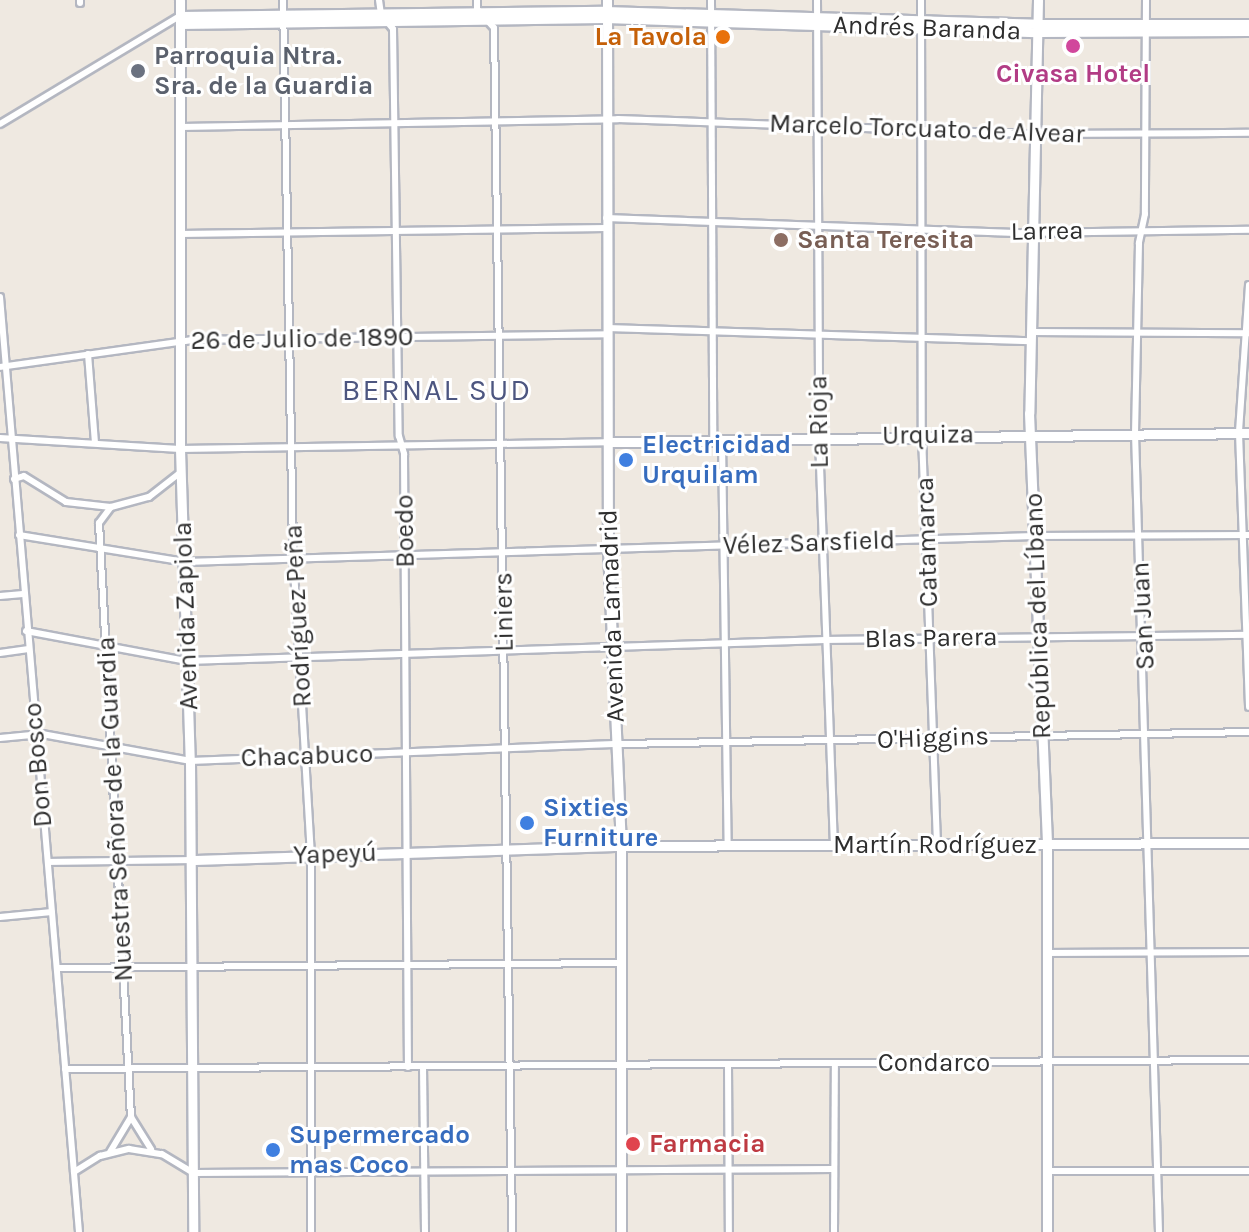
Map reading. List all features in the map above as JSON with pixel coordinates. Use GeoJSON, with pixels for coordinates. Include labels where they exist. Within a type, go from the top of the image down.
{"type":"FeatureCollection","features":[{"type":"Feature","properties":{"kind":"street","name":"Avenida Zapiola"},"geometry":{"type":"LineString","coordinates":[[180,0],[180,449],[192,661],[193,1232]]}},
{"type":"Feature","properties":{"kind":"street","name":"Rodríguez Peña"},"geometry":{"type":"LineString","coordinates":[[283,0],[293,559],[311,855],[311,1232]]}},
{"type":"Feature","properties":{"kind":"street","name":"Boedo"},"geometry":{"type":"LineString","coordinates":[[379,0],[384,18],[393,29],[408,752],[408,1067]]}},
{"type":"Feature","properties":{"kind":"street"},"geometry":{"type":"LineString","coordinates":[[477,0],[480,12],[490,19]]}},
{"type":"Feature","properties":{"kind":"street"},"geometry":{"type":"LineString","coordinates":[[711,0],[713,332],[724,546],[728,846]]}},
{"type":"Feature","properties":{"kind":"street","name":"La Rioja"},"geometry":{"type":"LineString","coordinates":[[817,0],[819,438],[834,845]]}},
{"type":"Feature","properties":{"kind":"street","name":"Catamarca"},"geometry":{"type":"LineString","coordinates":[[921,0],[922,435],[937,843]]}},
{"type":"Feature","properties":{"kind":"street","name":"República del Líbano"},"geometry":{"type":"LineString","coordinates":[[1038,0],[1031,433],[1047,844],[1047,1232]]}},
{"type":"Feature","properties":{"kind":"street","name":"San Juan"},"geometry":{"type":"LineString","coordinates":[[1146,0],[1146,134],[1135,333],[1135,433],[1148,733],[1159,1232]]}},
{"type":"Feature","properties":{"kind":"street"},"geometry":{"type":"LineString","coordinates":[[0,124],[180,20],[490,19],[606,10]]}},
{"type":"Feature","properties":{"kind":"street"},"geometry":{"type":"LineString","coordinates":[[384,18],[480,12],[606,10]]}},
{"type":"Feature","properties":{"kind":"street","name":"Andrés Baranda"},"geometry":{"type":"LineString","coordinates":[[606,10],[710,18],[920,25],[1249,31]]}},
{"type":"Feature","properties":{"kind":"street","name":"Avenida Lamadrid"},"geometry":{"type":"LineString","coordinates":[[606,10],[608,549],[621,846],[618,1065],[621,1232]]}},
{"type":"Feature","properties":{"kind":"street","name":"Liniers"},"geometry":{"type":"LineString","coordinates":[[490,19],[501,335],[512,1232]]}},
{"type":"Feature","properties":{"kind":"street","name":"Andrés Baranda"},"geometry":{"type":"LineString","coordinates":[[1147,28],[1249,24]]}},
{"type":"Feature","properties":{"kind":"street","name":"Marcelo Torcuato de Alvear"},"geometry":{"type":"LineString","coordinates":[[181,127],[605,119],[1034,134],[1249,133]]}},
{"type":"Feature","properties":{"kind":"street","name":"Larrea"},"geometry":{"type":"LineString","coordinates":[[180,234],[498,229],[606,223],[1032,232],[1249,230]]}},
{"type":"Feature","properties":{"kind":"street"},"geometry":{"type":"LineString","coordinates":[[1249,285],[1244,433],[1249,707]]}},
{"type":"Feature","properties":{"kind":"street","name":"Don Bosco"},"geometry":{"type":"LineString","coordinates":[[0,297],[2,367],[79,1232]]}},
{"type":"Feature","properties":{"kind":"street","name":"26 de Julio de 1890"},"geometry":{"type":"LineString","coordinates":[[2,367],[180,342],[288,339],[607,331],[921,337],[1247,333]]}},
{"type":"Feature","properties":{"kind":"street"},"geometry":{"type":"LineString","coordinates":[[88,354],[95,443]]}},
{"type":"Feature","properties":{"kind":"street","name":"Urquiza"},"geometry":{"type":"LineString","coordinates":[[607,442],[1031,433],[1244,433]]}},
{"type":"Feature","properties":{"kind":"street"},"geometry":{"type":"LineString","coordinates":[[0,438],[180,449],[607,442]]}},
{"type":"Feature","properties":{"kind":"street"},"geometry":{"type":"LineString","coordinates":[[12,460],[28,478],[61,500],[111,507],[149,497],[181,472]]}},
{"type":"Feature","properties":{"kind":"street"},"geometry":{"type":"LineString","coordinates":[[14,479],[28,478]]}},
{"type":"Feature","properties":{"kind":"street","name":"Nuestra Señora de la Guardia"},"geometry":{"type":"LineString","coordinates":[[111,507],[99,519],[131,1117]]}},
{"type":"Feature","properties":{"kind":"street","name":"Vélez Sarsfield"},"geometry":{"type":"LineString","coordinates":[[19,535],[185,562],[1035,536],[1245,535]]}},
{"type":"Feature","properties":{"kind":"street"},"geometry":{"type":"LineString","coordinates":[[0,596],[23,594]]}},
{"type":"Feature","properties":{"kind":"street","name":"Blas Parera"},"geometry":{"type":"LineString","coordinates":[[26,631],[107,649],[192,661],[826,640],[1038,635],[1248,635]]}},
{"type":"Feature","properties":{"kind":"street"},"geometry":{"type":"LineString","coordinates":[[0,653],[27,649]]}},
{"type":"Feature","properties":{"kind":"street","name":"O'Higgins"},"geometry":{"type":"LineString","coordinates":[[616,744],[1249,732]]}},
{"type":"Feature","properties":{"kind":"street","name":"Chacabuco"},"geometry":{"type":"LineString","coordinates":[[0,738],[35,734],[190,761],[616,744]]}},
{"type":"Feature","properties":{"kind":"street","name":"Martín Rodríguez"},"geometry":{"type":"LineString","coordinates":[[621,846],[1249,843]]}},
{"type":"Feature","properties":{"kind":"street","name":"Yapeyú"},"geometry":{"type":"LineString","coordinates":[[48,862],[621,846]]}},
{"type":"Feature","properties":{"kind":"street"},"geometry":{"type":"LineString","coordinates":[[0,917],[52,912]]}},
{"type":"Feature","properties":{"kind":"street"},"geometry":{"type":"LineString","coordinates":[[1047,953],[1249,952]]}},
{"type":"Feature","properties":{"kind":"street"},"geometry":{"type":"LineString","coordinates":[[57,968],[311,963],[620,963]]}},
{"type":"Feature","properties":{"kind":"street","name":"Condarco"},"geometry":{"type":"LineString","coordinates":[[65,1069],[1249,1060]]}},
{"type":"Feature","properties":{"kind":"street"},"geometry":{"type":"LineString","coordinates":[[834,1232],[835,1063]]}},
{"type":"Feature","properties":{"kind":"street"},"geometry":{"type":"LineString","coordinates":[[728,1064],[729,1232]]}},
{"type":"Feature","properties":{"kind":"street"},"geometry":{"type":"LineString","coordinates":[[423,1067],[425,1232]]}},
{"type":"Feature","properties":{"kind":"street"},"geometry":{"type":"LineString","coordinates":[[131,1117],[139,1137],[153,1151],[194,1173],[834,1169]]}},
{"type":"Feature","properties":{"kind":"street"},"geometry":{"type":"LineString","coordinates":[[110,1152],[131,1117]]}},
{"type":"Feature","properties":{"kind":"street"},"geometry":{"type":"LineString","coordinates":[[74,1172],[110,1152],[153,1151]]}},
{"type":"Feature","properties":{"kind":"street"},"geometry":{"type":"LineString","coordinates":[[1047,1171],[1249,1171]]}},
{"type":"Feature","properties":{"kind":"place","name":"La Tavola"},"geometry":{"type":"Point","coordinates":[723,37]}},
{"type":"Feature","properties":{"kind":"place","name":"Civasa Hotel"},"geometry":{"type":"Point","coordinates":[1073,46]}},
{"type":"Feature","properties":{"kind":"place","name":"Parroquia Ntra. Sra. de la Guardia"},"geometry":{"type":"Point","coordinates":[138,71]}},
{"type":"Feature","properties":{"kind":"place","name":"Santa Teresita"},"geometry":{"type":"Point","coordinates":[781,240]}},
{"type":"Feature","properties":{"kind":"place","name":"Electricidad Urquilam"},"geometry":{"type":"Point","coordinates":[626,460]}},
{"type":"Feature","properties":{"kind":"place","name":"Sixties Furniture"},"geometry":{"type":"Point","coordinates":[527,823]}},
{"type":"Feature","properties":{"kind":"place","name":"Farmacia"},"geometry":{"type":"Point","coordinates":[633,1144]}},
{"type":"Feature","properties":{"kind":"place","name":"Supermercado mas Coco"},"geometry":{"type":"Point","coordinates":[273,1150]}},
{"type":"Feature","properties":{"kind":"district","name":"BERNAL SUD"},"geometry":{"type":"Point","coordinates":[437,390]}}]}
